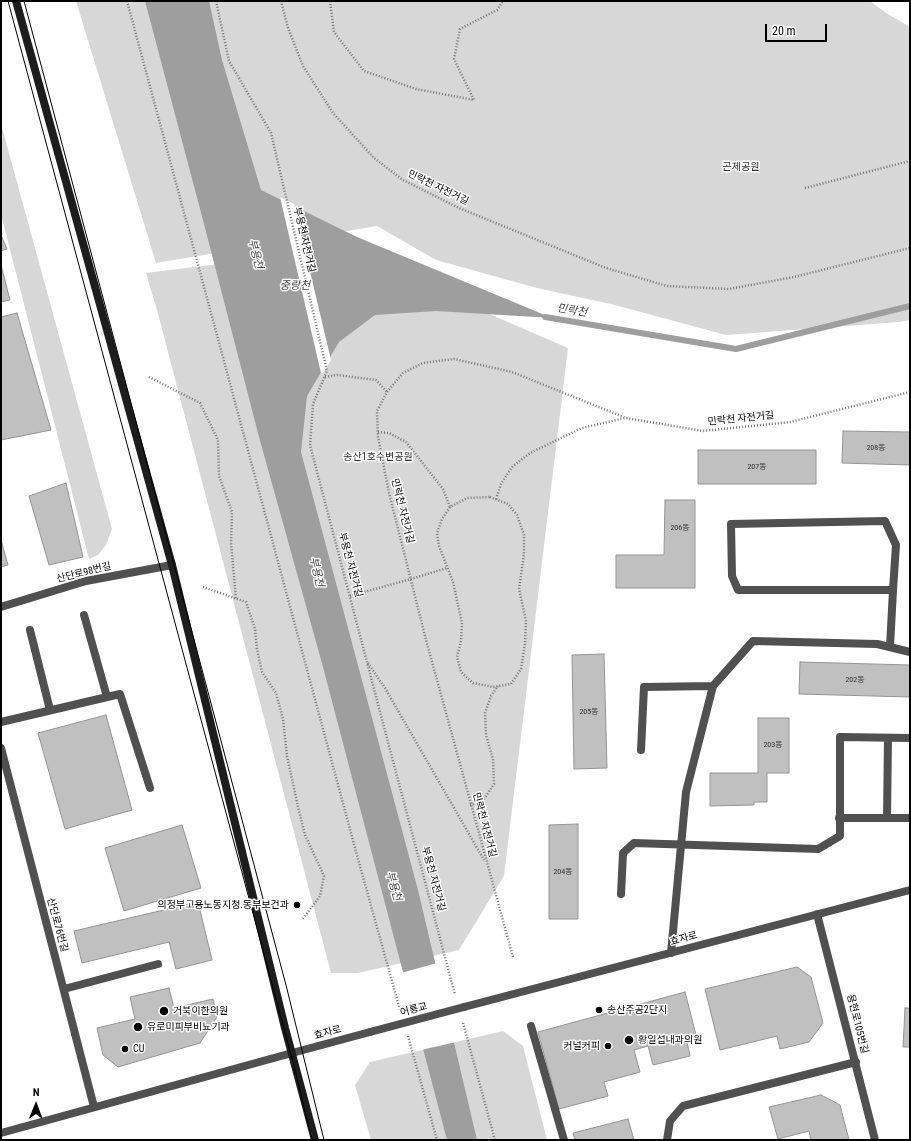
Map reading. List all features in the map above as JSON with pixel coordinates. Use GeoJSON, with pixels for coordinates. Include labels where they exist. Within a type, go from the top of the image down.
{"type":"FeatureCollection","features":[{"type":"Feature","properties":{"kind":"main road"},"geometry":{"type":"LineString","coordinates":[[16,1],[172,565],[292,1053],[315,1140]]}},
{"type":"Feature","properties":{"kind":"street"},"geometry":{"type":"LineString","coordinates":[[890,647],[896,545],[885,521],[731,524],[732,576],[738,590],[893,590]]}},
{"type":"Feature","properties":{"kind":"street","name":"산단로98번길"},"geometry":{"type":"LineString","coordinates":[[1,607],[86,581],[172,565]]}},
{"type":"Feature","properties":{"kind":"street"},"geometry":{"type":"LineString","coordinates":[[84,615],[107,697]]}},
{"type":"Feature","properties":{"kind":"street"},"geometry":{"type":"LineString","coordinates":[[30,630],[50,710]]}},
{"type":"Feature","properties":{"kind":"street"},"geometry":{"type":"LineString","coordinates":[[671,953],[686,792],[713,686],[753,642],[877,644],[910,652]]}},
{"type":"Feature","properties":{"kind":"street"},"geometry":{"type":"LineString","coordinates":[[642,750],[644,687],[713,686]]}},
{"type":"Feature","properties":{"kind":"street"},"geometry":{"type":"LineString","coordinates":[[1,722],[120,694],[150,788]]}},
{"type":"Feature","properties":{"kind":"street"},"geometry":{"type":"LineString","coordinates":[[620,894],[624,852],[634,843],[818,849],[840,836],[840,737],[910,738]]}},
{"type":"Feature","properties":{"kind":"street"},"geometry":{"type":"LineString","coordinates":[[887,818],[888,738]]}},
{"type":"Feature","properties":{"kind":"street","name":"산단로76번길"},"geometry":{"type":"LineString","coordinates":[[1,748],[4,772],[64,989],[94,1107]]}},
{"type":"Feature","properties":{"kind":"street"},"geometry":{"type":"LineString","coordinates":[[839,818],[910,818]]}},
{"type":"Feature","properties":{"kind":"street","name":"효자로"},"geometry":{"type":"LineString","coordinates":[[461,1005],[671,953],[910,890]]}},
{"type":"Feature","properties":{"kind":"street","name":"용현로105번길"},"geometry":{"type":"LineString","coordinates":[[817,914],[875,1140]]}},
{"type":"Feature","properties":{"kind":"street"},"geometry":{"type":"LineString","coordinates":[[64,989],[158,964]]}},
{"type":"Feature","properties":{"kind":"street","name":"어룡교"},"geometry":{"type":"LineString","coordinates":[[370,1032],[461,1005]]}},
{"type":"Feature","properties":{"kind":"street"},"geometry":{"type":"LineString","coordinates":[[531,1026],[564,1140]]}},
{"type":"Feature","properties":{"kind":"street","name":"효자로"},"geometry":{"type":"LineString","coordinates":[[292,1053],[370,1032]]}},
{"type":"Feature","properties":{"kind":"street"},"geometry":{"type":"LineString","coordinates":[[1,1133],[292,1053]]}},
{"type":"Feature","properties":{"kind":"street"},"geometry":{"type":"LineString","coordinates":[[667,1140],[670,1121],[683,1106],[856,1062]]}},
{"type":"Feature","properties":{"kind":"path"},"geometry":{"type":"LineString","coordinates":[[127,1],[358,859],[401,1011]]}},
{"type":"Feature","properties":{"kind":"path","name":"부용천 자전거길"},"geometry":{"type":"LineString","coordinates":[[216,1],[229,61],[271,133],[327,371],[313,404],[310,445],[366,662],[461,1005]]}},
{"type":"Feature","properties":{"kind":"path","name":"민락천 자전거길"},"geometry":{"type":"LineString","coordinates":[[281,1],[288,28],[303,66],[333,113],[374,158],[403,180],[459,208],[606,268],[667,286],[729,289],[794,277],[910,248]]}},
{"type":"Feature","properties":{"kind":"path"},"geometry":{"type":"LineString","coordinates":[[330,1],[334,32],[364,71],[416,89],[474,100],[454,59],[460,29],[496,10],[503,1]]}},
{"type":"Feature","properties":{"kind":"path"},"geometry":{"type":"LineString","coordinates":[[805,188],[910,161]]}},
{"type":"Feature","properties":{"kind":"path","name":"민락천 자전거길"},"geometry":{"type":"LineString","coordinates":[[513,957],[470,805],[389,493],[378,438],[377,411],[387,392],[403,373],[423,363],[454,359],[512,372],[626,418],[703,431],[790,422],[910,392]]}},
{"type":"Feature","properties":{"kind":"path"},"geometry":{"type":"LineString","coordinates":[[324,377],[337,375],[376,380],[387,392]]}},
{"type":"Feature","properties":{"kind":"path"},"geometry":{"type":"LineString","coordinates":[[149,377],[200,403],[218,440],[219,476],[232,512],[231,543],[236,598]]}},
{"type":"Feature","properties":{"kind":"path"},"geometry":{"type":"LineString","coordinates":[[496,499],[501,484],[512,467],[530,453],[582,428],[626,418]]}},
{"type":"Feature","properties":{"kind":"path"},"geometry":{"type":"LineString","coordinates":[[378,432],[389,433],[406,442],[443,489],[450,506]]}},
{"type":"Feature","properties":{"kind":"path"},"geometry":{"type":"LineString","coordinates":[[490,497],[496,499],[508,504],[517,515],[524,535],[524,554],[518,589],[526,621],[525,644],[521,668],[511,684],[494,687],[473,683],[461,672],[457,657],[462,623],[453,582],[438,546],[437,533],[442,519],[450,506],[467,498],[490,497]]}},
{"type":"Feature","properties":{"kind":"path"},"geometry":{"type":"LineString","coordinates":[[350,596],[411,580],[447,568]]}},
{"type":"Feature","properties":{"kind":"path"},"geometry":{"type":"LineString","coordinates":[[202,587],[246,602],[255,629],[257,649],[262,672],[276,693],[283,719],[287,756],[305,835],[324,876],[320,896],[302,920]]}},
{"type":"Feature","properties":{"kind":"path"},"geometry":{"type":"LineString","coordinates":[[366,662],[385,688],[486,864]]}},
{"type":"Feature","properties":{"kind":"path"},"geometry":{"type":"LineString","coordinates":[[470,805],[484,799],[494,784],[493,759],[486,735],[485,713],[491,696],[498,686]]}},
{"type":"Feature","properties":{"kind":"path"},"geometry":{"type":"LineString","coordinates":[[462,1018],[494,1140]]}},
{"type":"Feature","properties":{"kind":"path"},"geometry":{"type":"LineString","coordinates":[[407,1034],[437,1140]]}},
{"type":"Feature","properties":{"kind":"green space","name":"곤제공원"},"geometry":{"type":"Polygon","coordinates":[[[76,1],[870,1],[886,13],[910,27],[910,320],[726,335],[615,305],[537,288],[436,260],[377,226],[156,263],[76,1]]]}},
{"type":"Feature","properties":{"kind":"green space"},"geometry":{"type":"Polygon","coordinates":[[[1,124],[112,529],[106,545],[98,555],[89,559],[1,214],[1,124]]]}},
{"type":"Feature","properties":{"kind":"green space","name":"송산1호수변공원"},"geometry":{"type":"Polygon","coordinates":[[[339,249],[568,348],[504,876],[459,950],[358,973],[331,973],[146,273],[339,249]]]}},
{"type":"Feature","properties":{"kind":"green space"},"geometry":{"type":"Polygon","coordinates":[[[503,1031],[523,1046],[547,1140],[371,1140],[355,1085],[370,1062],[503,1031]]]}},
{"type":"Feature","properties":{"kind":"water","name":"중랑천"},"geometry":{"type":"Polygon","coordinates":[[[145,1],[209,1],[222,60],[261,190],[357,237],[552,318],[436,311],[375,315],[339,342],[307,396],[301,452],[418,890],[477,1140],[447,1140],[323,667],[259,437],[145,1]]]}},
{"type":"Feature","properties":{"kind":"pier"},"geometry":{"type":"Polygon","coordinates":[[[280,197],[294,204],[331,360],[324,372],[321,373],[280,197]]]}},
{"type":"Feature","properties":{"kind":"pier"},"geometry":{"type":"Polygon","coordinates":[[[437,963],[456,1042],[421,1050],[401,973],[437,963]]]}},
{"type":"Feature","properties":{"kind":"building"},"geometry":{"type":"Polygon","coordinates":[[[1,235],[7,249],[1,251],[1,235]]]}},
{"type":"Feature","properties":{"kind":"building"},"geometry":{"type":"Polygon","coordinates":[[[1,265],[10,300],[1,302],[1,265]]]}},
{"type":"Feature","properties":{"kind":"building"},"geometry":{"type":"Polygon","coordinates":[[[17,313],[51,430],[1,440],[1,317],[17,313]]]}},
{"type":"Feature","properties":{"kind":"building"},"geometry":{"type":"Polygon","coordinates":[[[843,431],[910,432],[910,465],[842,463],[843,431]]]}},
{"type":"Feature","properties":{"kind":"building"},"geometry":{"type":"Polygon","coordinates":[[[698,450],[816,450],[816,484],[698,484],[698,450]]]}},
{"type":"Feature","properties":{"kind":"building"},"geometry":{"type":"Polygon","coordinates":[[[66,483],[83,557],[49,565],[29,496],[66,483]]]}},
{"type":"Feature","properties":{"kind":"building"},"geometry":{"type":"Polygon","coordinates":[[[665,500],[695,500],[695,588],[616,588],[616,555],[664,555],[665,500]]]}},
{"type":"Feature","properties":{"kind":"building"},"geometry":{"type":"Polygon","coordinates":[[[1,540],[8,565],[1,567],[1,540]]]}},
{"type":"Feature","properties":{"kind":"building"},"geometry":{"type":"Polygon","coordinates":[[[604,654],[607,768],[574,769],[572,655],[604,654]]]}},
{"type":"Feature","properties":{"kind":"building"},"geometry":{"type":"Polygon","coordinates":[[[800,662],[910,665],[910,697],[799,694],[800,662]]]}},
{"type":"Feature","properties":{"kind":"building"},"geometry":{"type":"Polygon","coordinates":[[[106,715],[132,810],[65,829],[38,733],[106,715]]]}},
{"type":"Feature","properties":{"kind":"building"},"geometry":{"type":"Polygon","coordinates":[[[758,718],[789,718],[789,773],[767,773],[767,802],[754,802],[754,805],[710,806],[710,773],[758,773],[758,718]]]}},
{"type":"Feature","properties":{"kind":"building"},"geometry":{"type":"Polygon","coordinates":[[[578,824],[578,919],[549,919],[549,825],[578,824]]]}},
{"type":"Feature","properties":{"kind":"building"},"geometry":{"type":"Polygon","coordinates":[[[182,825],[201,888],[124,911],[105,848],[182,825]]]}},
{"type":"Feature","properties":{"kind":"building"},"geometry":{"type":"Polygon","coordinates":[[[198,902],[212,960],[176,969],[169,942],[82,963],[74,931],[198,902]]]}},
{"type":"Feature","properties":{"kind":"building"},"geometry":{"type":"Polygon","coordinates":[[[797,967],[811,977],[823,1023],[809,1042],[780,1049],[777,1036],[720,1050],[705,989],[797,967]]]}},
{"type":"Feature","properties":{"kind":"building"},"geometry":{"type":"Polygon","coordinates":[[[169,988],[174,1008],[213,999],[217,1017],[200,1043],[118,1067],[103,1055],[97,1028],[135,1019],[130,997],[169,988]]]}},
{"type":"Feature","properties":{"kind":"building"},"geometry":{"type":"Polygon","coordinates":[[[685,992],[696,1035],[686,1038],[690,1056],[653,1065],[648,1046],[634,1050],[640,1072],[604,1082],[608,1096],[559,1109],[538,1032],[685,992]]]}},
{"type":"Feature","properties":{"kind":"building"},"geometry":{"type":"Polygon","coordinates":[[[905,1008],[910,1008],[910,1047],[903,1047],[905,1008]]]}},
{"type":"Feature","properties":{"kind":"building"},"geometry":{"type":"Polygon","coordinates":[[[821,1095],[840,1105],[849,1140],[811,1140],[809,1131],[778,1139],[769,1107],[821,1095]]]}},
{"type":"Feature","properties":{"kind":"building"},"geometry":{"type":"Polygon","coordinates":[[[628,1119],[634,1140],[575,1140],[573,1133],[628,1119]]]}},
{"type":"Feature","properties":{"kind":"waterway","name":"민락천"},"geometry":{"type":"LineString","coordinates":[[545,317],[736,349],[910,306]]}},
{"type":"Feature","properties":{"kind":"tram line"},"geometry":{"type":"LineString","coordinates":[[8,1],[294,1066],[312,1140]]}},
{"type":"Feature","properties":{"kind":"tram line"},"geometry":{"type":"LineString","coordinates":[[24,1],[286,985],[324,1140]]}},
{"type":"Feature","properties":{"kind":"place","name":"의정부고용노동지청.동부보건과"},"geometry":{"type":"Point","coordinates":[297,905]}},
{"type":"Feature","properties":{"kind":"place","name":"송산주공2단지"},"geometry":{"type":"Point","coordinates":[599,1010]}},
{"type":"Feature","properties":{"kind":"place","name":"거북이한의원"},"geometry":{"type":"Point","coordinates":[164,1011]}},
{"type":"Feature","properties":{"kind":"place","name":"유로미피부비뇨기과"},"geometry":{"type":"Point","coordinates":[138,1027]}},
{"type":"Feature","properties":{"kind":"place","name":"황일섭내과의원"},"geometry":{"type":"Point","coordinates":[629,1040]}},
{"type":"Feature","properties":{"kind":"place","name":"커널커피"},"geometry":{"type":"Point","coordinates":[608,1046]}},
{"type":"Feature","properties":{"kind":"place","name":"CU"},"geometry":{"type":"Point","coordinates":[125,1049]}},
{"type":"Feature","properties":{"kind":"water label","name":"부용천"},"geometry":{"type":"Point","coordinates":[255,254]}},
{"type":"Feature","properties":{"kind":"water label","name":"부용천"},"geometry":{"type":"Point","coordinates":[316,572]}},
{"type":"Feature","properties":{"kind":"water label","name":"부용천"},"geometry":{"type":"Point","coordinates":[393,886]}}]}
